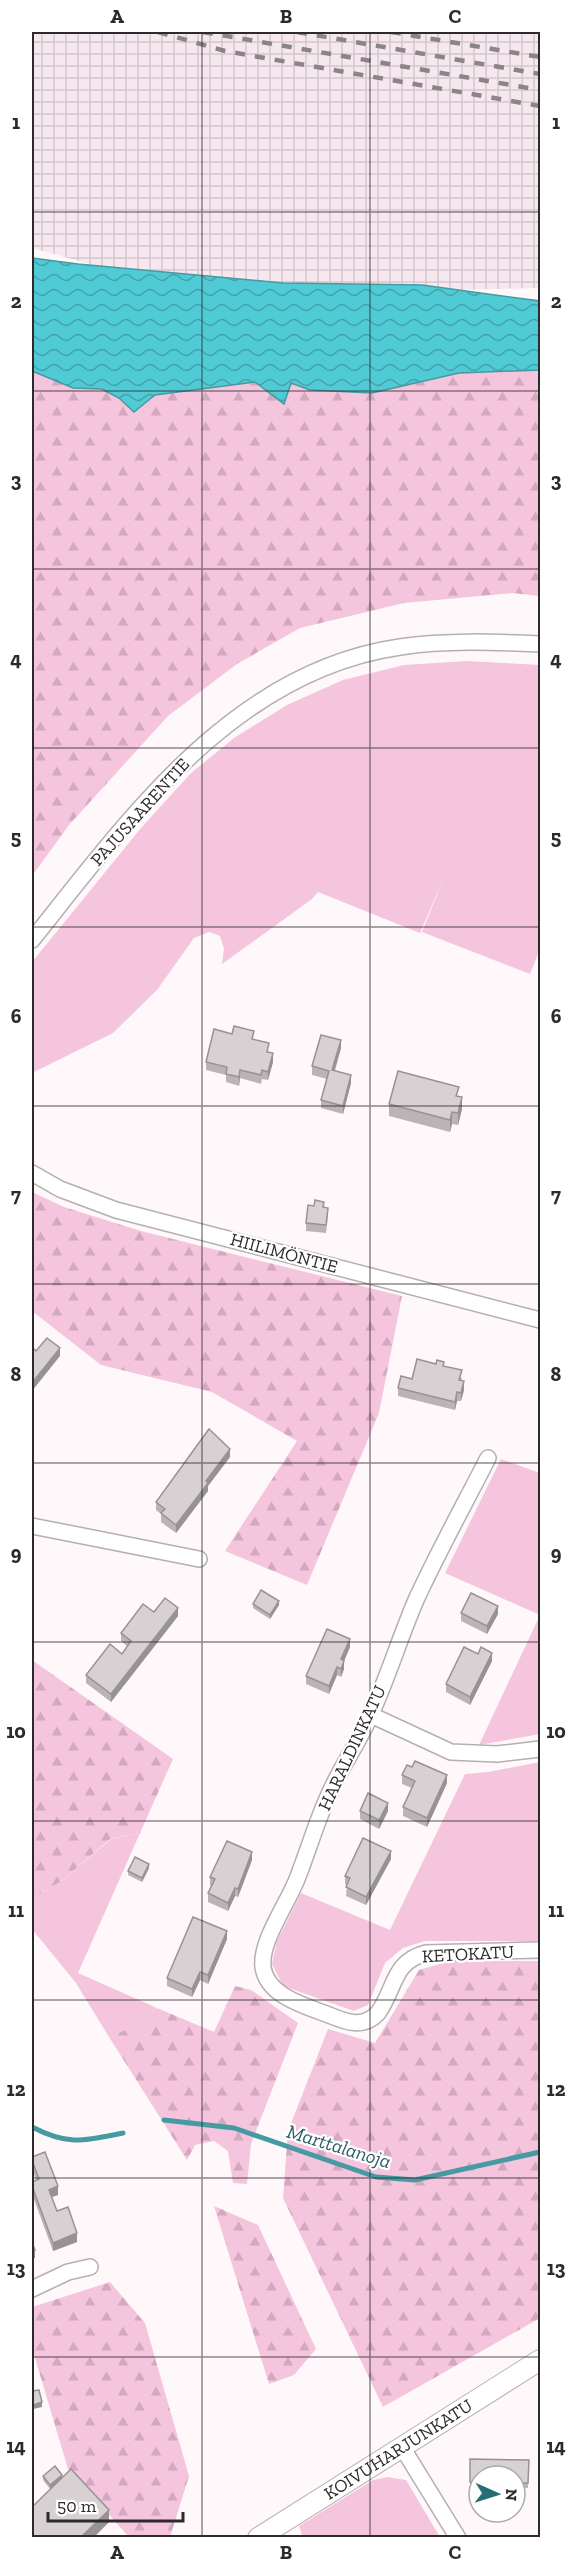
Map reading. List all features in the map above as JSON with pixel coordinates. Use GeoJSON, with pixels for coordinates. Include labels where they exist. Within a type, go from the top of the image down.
{"type":"FeatureCollection","features":[{"type":"Feature","properties":{"kind":"street","name":"PAJUSAARENTIE"},"geometry":{"type":"LineString","coordinates":[[32,940],[117,833],[173,771],[232,720],[294,681],[345,660],[399,647],[469,642],[540,644]]}},
{"type":"Feature","properties":{"kind":"street","name":"HIILIMÖNTIE"},"geometry":{"type":"LineString","coordinates":[[32,1173],[60,1189],[116,1210],[540,1320]]}},
{"type":"Feature","properties":{"kind":"street","name":"HARALDINKATU"},"geometry":{"type":"LineString","coordinates":[[266,1977],[263,1958],[266,1944],[291,1893],[330,1792],[371,1714],[417,1599],[488,1458]]}},
{"type":"Feature","properties":{"kind":"street"},"geometry":{"type":"LineString","coordinates":[[32,1526],[199,1559]]}},
{"type":"Feature","properties":{"kind":"street"},"geometry":{"type":"LineString","coordinates":[[371,1714],[452,1752],[497,1754],[540,1749]]}},
{"type":"Feature","properties":{"kind":"street","name":"KETOKATU"},"geometry":{"type":"LineString","coordinates":[[266,1977],[275,1990],[289,1998],[347,2022],[361,2024],[378,2013],[406,1960],[414,1956],[426,1953],[540,1950]]}},
{"type":"Feature","properties":{"kind":"street"},"geometry":{"type":"LineString","coordinates":[[32,2289],[68,2272],[90,2267]]}},
{"type":"Feature","properties":{"kind":"street","name":"KOIVUHARJUNKATU"},"geometry":{"type":"LineString","coordinates":[[258,2538],[540,2360]]}},
{"type":"Feature","properties":{"kind":"street"},"geometry":{"type":"LineString","coordinates":[[402,2447],[458,2538]]}},
{"type":"Feature","properties":{"kind":"shaded area"},"geometry":{"type":"Polygon","coordinates":[[[32,32],[540,32],[540,288],[362,292],[108,269],[32,248],[32,32]]]}},
{"type":"Feature","properties":{"kind":"green space"},"geometry":{"type":"Polygon","coordinates":[[[540,370],[540,596],[512,593],[404,603],[300,628],[237,664],[168,716],[69,825],[32,876],[32,371],[73,388],[102,389],[119,398],[134,412],[155,395],[255,382],[284,404],[290,383],[310,390],[372,393],[459,373],[540,370]]]}},
{"type":"Feature","properties":{"kind":"green space"},"geometry":{"type":"Polygon","coordinates":[[[467,661],[540,665],[540,949],[530,974],[422,932],[444,877],[420,933],[318,892],[312,899],[222,964],[224,949],[220,936],[209,932],[194,938],[157,990],[113,1033],[32,1073],[32,962],[141,828],[191,773],[234,738],[287,705],[343,680],[404,665],[467,661]]]}},
{"type":"Feature","properties":{"kind":"green space"},"geometry":{"type":"Polygon","coordinates":[[[32,1192],[64,1207],[141,1231],[402,1296],[379,1413],[307,1585],[225,1551],[297,1441],[212,1392],[101,1365],[32,1311],[32,1192]]]}},
{"type":"Feature","properties":{"kind":"green space"},"geometry":{"type":"Polygon","coordinates":[[[501,1459],[540,1473],[540,1615],[445,1573],[501,1459]]]}},
{"type":"Feature","properties":{"kind":"green space"},"geometry":{"type":"Polygon","coordinates":[[[540,1615],[540,1734],[479,1745],[540,1615]]]}},
{"type":"Feature","properties":{"kind":"green space"},"geometry":{"type":"Polygon","coordinates":[[[32,1660],[173,1759],[140,1833],[110,1839],[63,1880],[32,1899],[32,1660]]]}},
{"type":"Feature","properties":{"kind":"green space"},"geometry":{"type":"Polygon","coordinates":[[[540,1762],[540,1941],[425,1941],[403,1948],[385,1963],[368,2005],[354,2011],[283,1986],[272,1964],[277,1941],[301,1893],[390,1930],[465,1774],[540,1762]]]}},
{"type":"Feature","properties":{"kind":"green space"},"geometry":{"type":"Polygon","coordinates":[[[140,1833],[78,1973],[157,2008],[144,2022],[109,2037],[76,1983],[32,1929],[32,1899],[63,1880],[111,1839],[140,1833]]]}},
{"type":"Feature","properties":{"kind":"green space"},"geometry":{"type":"Polygon","coordinates":[[[450,1961],[540,1961],[540,2318],[383,2407],[283,2198],[288,2131],[328,2029],[375,2043],[419,1970],[450,1961]]]}},
{"type":"Feature","properties":{"kind":"green space"},"geometry":{"type":"Polygon","coordinates":[[[235,1986],[251,1990],[298,2023],[251,2144],[247,2184],[233,2183],[228,2151],[214,2141],[195,2145],[187,2160],[109,2037],[144,2022],[157,2008],[214,2032],[235,1986]]]}},
{"type":"Feature","properties":{"kind":"green space"},"geometry":{"type":"Polygon","coordinates":[[[214,2206],[258,2225],[316,2349],[294,2375],[269,2384],[214,2206]]]}},
{"type":"Feature","properties":{"kind":"green space"},"geometry":{"type":"Polygon","coordinates":[[[110,2282],[145,2323],[189,2476],[170,2537],[129,2537],[68,2469],[32,2348],[32,2307],[110,2282]]]}},
{"type":"Feature","properties":{"kind":"green space"},"geometry":{"type":"Polygon","coordinates":[[[387,2477],[406,2480],[440,2537],[303,2537],[299,2526],[373,2480],[387,2477]]]}},
{"type":"Feature","properties":{"kind":"water"},"geometry":{"type":"Polygon","coordinates":[[[32,258],[283,283],[422,285],[540,301],[540,370],[459,373],[372,393],[310,390],[291,383],[284,404],[255,382],[155,395],[134,412],[119,398],[102,389],[73,388],[32,371],[32,258]]]}},
{"type":"Feature","properties":{"kind":"building"},"geometry":{"type":"Polygon","coordinates":[[[234,1026],[254,1031],[252,1039],[269,1043],[267,1052],[273,1053],[268,1072],[262,1070],[261,1075],[240,1070],[239,1077],[226,1074],[227,1067],[206,1062],[214,1029],[232,1034],[234,1026]]]}},
{"type":"Feature","properties":{"kind":"building"},"geometry":{"type":"Polygon","coordinates":[[[321,1035],[341,1040],[332,1070],[351,1075],[343,1106],[321,1100],[329,1071],[312,1066],[321,1035]]]}},
{"type":"Feature","properties":{"kind":"building"},"geometry":{"type":"Polygon","coordinates":[[[398,1071],[459,1087],[456,1096],[462,1097],[458,1113],[452,1112],[450,1120],[389,1104],[398,1071]]]}},
{"type":"Feature","properties":{"kind":"building"},"geometry":{"type":"Polygon","coordinates":[[[315,1200],[324,1202],[323,1207],[328,1208],[326,1225],[306,1223],[308,1205],[314,1206],[315,1200]]]}},
{"type":"Feature","properties":{"kind":"building"},"geometry":{"type":"Polygon","coordinates":[[[47,1338],[60,1348],[32,1383],[32,1347],[36,1351],[47,1338]]]}},
{"type":"Feature","properties":{"kind":"building"},"geometry":{"type":"Polygon","coordinates":[[[417,1359],[436,1364],[437,1360],[444,1362],[443,1366],[462,1370],[459,1380],[464,1381],[461,1393],[457,1392],[455,1402],[398,1388],[401,1376],[412,1379],[417,1359]]]}},
{"type":"Feature","properties":{"kind":"building"},"geometry":{"type":"Polygon","coordinates":[[[209,1429],[230,1449],[176,1525],[161,1513],[165,1509],[156,1502],[209,1429]]]}},
{"type":"Feature","properties":{"kind":"building"},"geometry":{"type":"Polygon","coordinates":[[[261,1590],[279,1601],[270,1615],[253,1604],[261,1590]]]}},
{"type":"Feature","properties":{"kind":"building"},"geometry":{"type":"Polygon","coordinates":[[[471,1593],[498,1606],[487,1626],[461,1613],[471,1593]]]}},
{"type":"Feature","properties":{"kind":"building"},"geometry":{"type":"Polygon","coordinates":[[[165,1598],[178,1608],[111,1694],[86,1675],[110,1644],[122,1654],[131,1641],[121,1633],[143,1604],[154,1612],[165,1598]]]}},
{"type":"Feature","properties":{"kind":"building"},"geometry":{"type":"Polygon","coordinates":[[[327,1629],[350,1639],[341,1659],[344,1661],[341,1669],[337,1667],[329,1686],[306,1676],[327,1629]]]}},
{"type":"Feature","properties":{"kind":"building"},"geometry":{"type":"Polygon","coordinates":[[[464,1647],[478,1654],[481,1647],[492,1653],[470,1697],[446,1684],[464,1647]]]}},
{"type":"Feature","properties":{"kind":"building"},"geometry":{"type":"Polygon","coordinates":[[[415,1761],[447,1775],[427,1818],[403,1807],[415,1781],[402,1775],[407,1765],[412,1767],[415,1761]]]}},
{"type":"Feature","properties":{"kind":"building"},"geometry":{"type":"Polygon","coordinates":[[[368,1793],[388,1803],[379,1820],[360,1811],[368,1793]]]}},
{"type":"Feature","properties":{"kind":"building"},"geometry":{"type":"Polygon","coordinates":[[[363,1838],[391,1851],[366,1897],[346,1887],[350,1878],[345,1876],[363,1838]]]}},
{"type":"Feature","properties":{"kind":"building"},"geometry":{"type":"Polygon","coordinates":[[[227,1841],[252,1852],[238,1889],[235,1888],[228,1903],[208,1893],[215,1879],[210,1877],[227,1841]]]}},
{"type":"Feature","properties":{"kind":"building"},"geometry":{"type":"Polygon","coordinates":[[[135,1857],[149,1864],[142,1878],[128,1871],[135,1857]]]}},
{"type":"Feature","properties":{"kind":"building"},"geometry":{"type":"Polygon","coordinates":[[[193,1917],[227,1931],[208,1975],[200,1972],[192,1989],[167,1978],[193,1917]]]}},
{"type":"Feature","properties":{"kind":"building"},"geometry":{"type":"Polygon","coordinates":[[[45,2152],[58,2186],[49,2190],[57,2211],[68,2207],[77,2233],[53,2243],[32,2186],[32,2182],[39,2179],[32,2157],[45,2152]]]}},
{"type":"Feature","properties":{"kind":"building"},"geometry":{"type":"Polygon","coordinates":[[[39,2390],[42,2402],[33,2405],[32,2391],[39,2390]]]}},
{"type":"Feature","properties":{"kind":"building"},"geometry":{"type":"Polygon","coordinates":[[[470,2459],[529,2460],[528,2483],[527,2464],[470,2464],[470,2459]]]}},
{"type":"Feature","properties":{"kind":"building"},"geometry":{"type":"Polygon","coordinates":[[[55,2466],[62,2475],[50,2485],[43,2476],[55,2466]]]}},
{"type":"Feature","properties":{"kind":"building"},"geometry":{"type":"Polygon","coordinates":[[[71,2469],[109,2510],[80,2538],[32,2538],[32,2507],[71,2469]]]}},
{"type":"Feature","properties":{"kind":"waterway","name":"Marttalanoja"},"geometry":{"type":"LineString","coordinates":[[164,2120],[234,2128],[376,2177],[415,2180],[540,2152]]}},
{"type":"Feature","properties":{"kind":"waterway","name":"Marttalanoja"},"geometry":{"type":"LineString","coordinates":[[32,2127],[56,2137],[76,2140],[123,2133]]}},
{"type":"Feature","properties":{"kind":"railway"},"geometry":{"type":"LineString","coordinates":[[158,32],[225,51],[540,106]]}},
{"type":"Feature","properties":{"kind":"railway"},"geometry":{"type":"LineString","coordinates":[[203,32],[540,90]]}},
{"type":"Feature","properties":{"kind":"railway"},"geometry":{"type":"LineString","coordinates":[[297,32],[540,74]]}},
{"type":"Feature","properties":{"kind":"railway"},"geometry":{"type":"LineString","coordinates":[[391,32],[540,57]]}}]}
